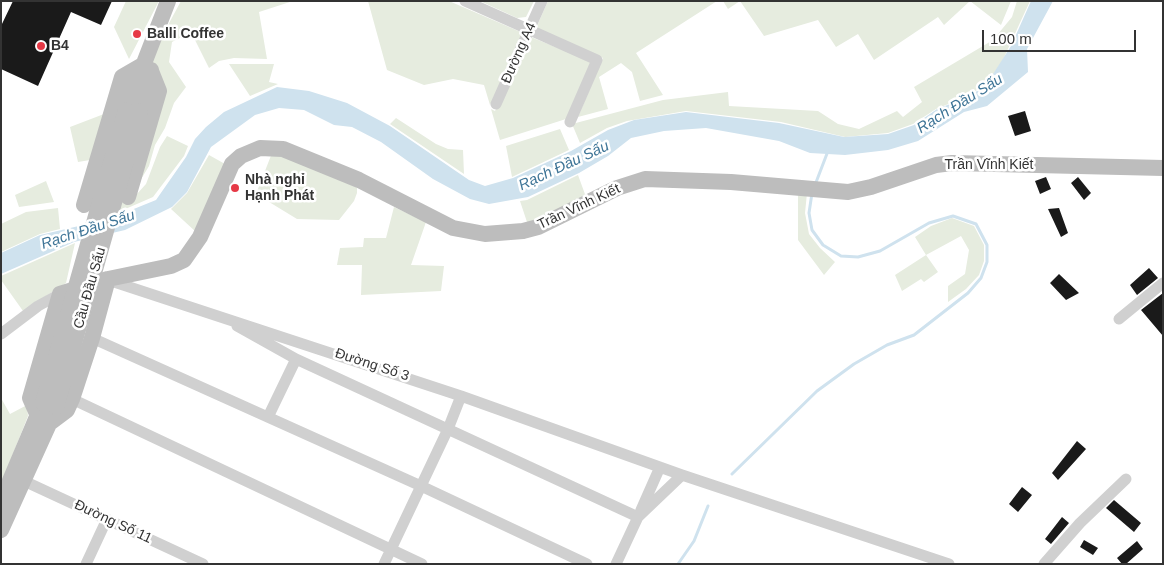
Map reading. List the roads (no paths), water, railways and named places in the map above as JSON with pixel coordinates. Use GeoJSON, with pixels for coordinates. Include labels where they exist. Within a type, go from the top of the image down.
{"type":"FeatureCollection","features":[{"type":"Feature","properties":{"kind":"main road"},"geometry":{"type":"LineString","coordinates":[[128,197],[159,92],[146,68],[168,1]]}},
{"type":"Feature","properties":{"kind":"main road"},"geometry":{"type":"LineString","coordinates":[[84,205],[122,77],[146,68],[178,1]]}},
{"type":"Feature","properties":{"kind":"main road","name":"Cầu Đầu Sấu"},"geometry":{"type":"LineString","coordinates":[[47,412],[146,68]]}},
{"type":"Feature","properties":{"kind":"main road","name":"Trần Vĩnh Kiết"},"geometry":{"type":"LineString","coordinates":[[60,294],[108,279],[171,266],[184,260],[200,237],[232,164],[241,156],[260,148],[283,149],[359,180],[453,228],[485,234],[524,231],[538,227],[617,188],[646,179],[731,182],[859,191],[920,170],[952,163],[1162,169]]}},
{"type":"Feature","properties":{"kind":"main road"},"geometry":{"type":"LineString","coordinates":[[60,294],[30,398],[47,412],[67,410],[92,338],[108,279]]}},
{"type":"Feature","properties":{"kind":"main road"},"geometry":{"type":"LineString","coordinates":[[1,530],[24,480],[47,412]]}},
{"type":"Feature","properties":{"kind":"main road"},"geometry":{"type":"LineString","coordinates":[[1,502],[47,412]]}},
{"type":"Feature","properties":{"kind":"street"},"geometry":{"type":"LineString","coordinates":[[465,1],[597,60],[570,122]]}},
{"type":"Feature","properties":{"kind":"street","name":"Đường A4"},"geometry":{"type":"LineString","coordinates":[[496,104],[542,1]]}},
{"type":"Feature","properties":{"kind":"street","name":"Đường Số 3"},"geometry":{"type":"LineString","coordinates":[[108,279],[461,396],[682,475],[949,564]]}},
{"type":"Feature","properties":{"kind":"street"},"geometry":{"type":"LineString","coordinates":[[1119,320],[1163,283]]}},
{"type":"Feature","properties":{"kind":"street","name":"Trần Vĩnh Kiết"},"geometry":{"type":"LineString","coordinates":[[1,334],[38,306],[60,294]]}},
{"type":"Feature","properties":{"kind":"street"},"geometry":{"type":"LineString","coordinates":[[215,314],[296,359],[638,517]]}},
{"type":"Feature","properties":{"kind":"street"},"geometry":{"type":"LineString","coordinates":[[92,338],[421,486],[587,564]]}},
{"type":"Feature","properties":{"kind":"street"},"geometry":{"type":"LineString","coordinates":[[268,418],[296,359]]}},
{"type":"Feature","properties":{"kind":"street"},"geometry":{"type":"LineString","coordinates":[[384,564],[448,429],[461,396]]}},
{"type":"Feature","properties":{"kind":"street"},"geometry":{"type":"LineString","coordinates":[[72,399],[422,564]]}},
{"type":"Feature","properties":{"kind":"street"},"geometry":{"type":"LineString","coordinates":[[616,564],[660,467]]}},
{"type":"Feature","properties":{"kind":"street"},"geometry":{"type":"LineString","coordinates":[[638,517],[682,475]]}},
{"type":"Feature","properties":{"kind":"street"},"geometry":{"type":"LineString","coordinates":[[1044,564],[1080,524],[1126,479]]}},
{"type":"Feature","properties":{"kind":"street","name":"Đường Số 11"},"geometry":{"type":"LineString","coordinates":[[24,480],[196,562]]}},
{"type":"Feature","properties":{"kind":"street"},"geometry":{"type":"LineString","coordinates":[[86,564],[107,519]]}},
{"type":"Feature","properties":{"kind":"water","name":"Rạch Đầu Sấu"},"geometry":{"type":"Polygon","coordinates":[[[1031,1],[1053,1],[1027,49],[1028,72],[987,106],[964,112],[918,141],[888,150],[845,155],[810,153],[779,141],[706,128],[664,131],[631,138],[608,156],[579,173],[528,197],[489,204],[470,199],[433,179],[381,142],[352,127],[334,125],[304,110],[279,108],[255,115],[211,147],[187,192],[172,207],[125,230],[74,242],[1,274],[1,253],[40,235],[109,219],[156,200],[186,157],[195,139],[206,127],[224,112],[277,87],[309,91],[347,103],[390,126],[469,180],[485,186],[513,178],[571,151],[608,130],[634,120],[686,112],[779,123],[844,137],[888,134],[914,125],[937,109],[968,97],[986,85],[1011,46],[1031,1]]]}},
{"type":"Feature","properties":{"kind":"waterway"},"geometry":{"type":"LineString","coordinates":[[815,185],[828,151]]}},
{"type":"Feature","properties":{"kind":"waterway"},"geometry":{"type":"LineString","coordinates":[[732,474],[817,391],[854,364],[887,345],[914,335],[968,293],[981,278],[987,262],[987,245],[976,224],[953,216],[929,223],[880,251],[858,257],[841,256],[823,245],[812,230],[809,213],[812,193]]}},
{"type":"Feature","properties":{"kind":"waterway"},"geometry":{"type":"LineString","coordinates":[[678,564],[694,541],[708,506]]}},
{"type":"Feature","properties":{"kind":"place","name":"Balli Coffee"},"geometry":{"type":"Point","coordinates":[137,34]}},
{"type":"Feature","properties":{"kind":"place","name":"B4"},"geometry":{"type":"Point","coordinates":[41,46]}},
{"type":"Feature","properties":{"kind":"place","name":"Nhà nghỉ Hạnh Phát"},"geometry":{"type":"Point","coordinates":[235,188]}}]}
